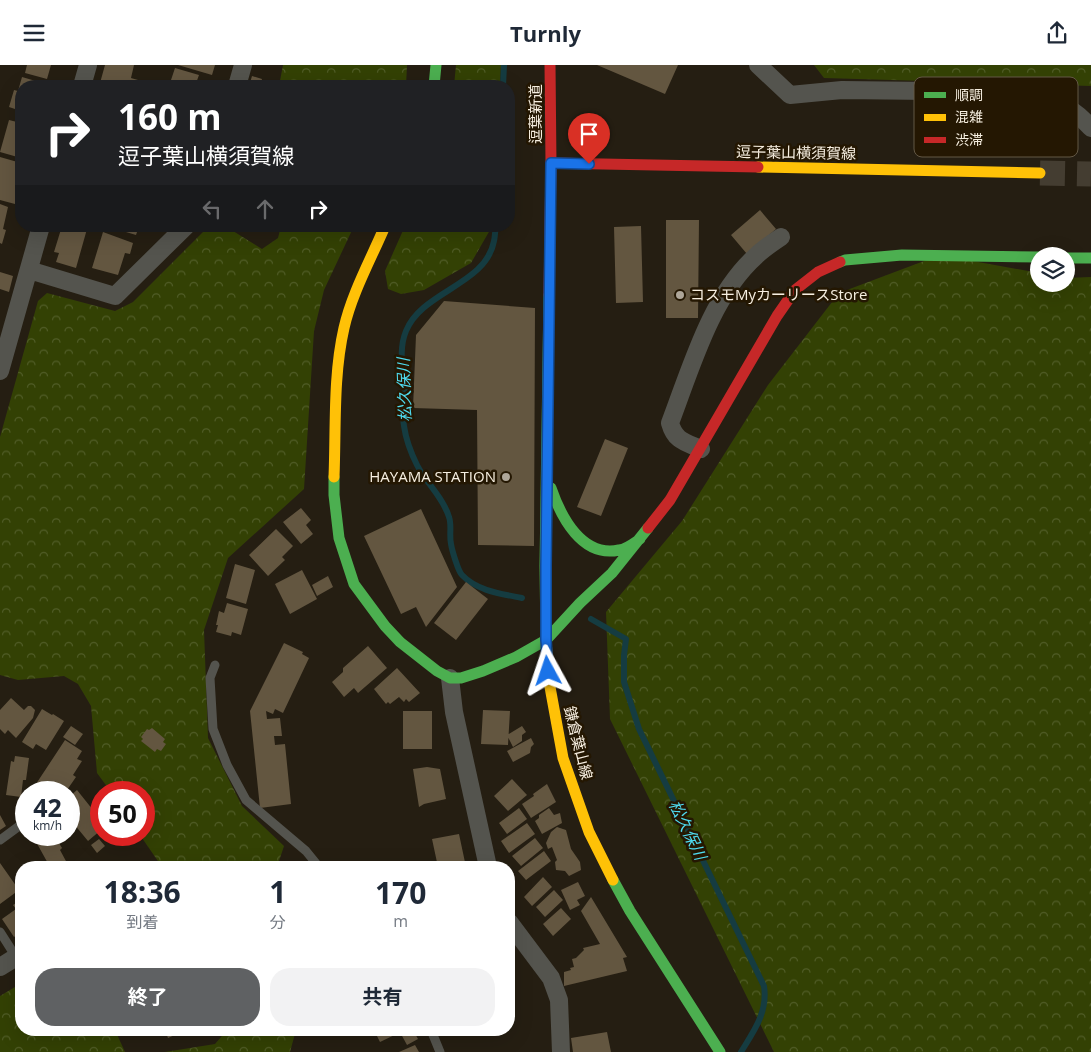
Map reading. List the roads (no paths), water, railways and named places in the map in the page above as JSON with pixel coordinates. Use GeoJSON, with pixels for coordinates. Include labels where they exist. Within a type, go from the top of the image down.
{"type":"FeatureCollection","features":[{"type":"Feature","properties":{"kind":"street"},"geometry":{"type":"LineString","coordinates":[[84,80],[88,65]]}},
{"type":"Feature","properties":{"kind":"street"},"geometry":{"type":"LineString","coordinates":[[240,80],[244,65]]}},
{"type":"Feature","properties":{"kind":"street"},"geometry":{"type":"LineString","coordinates":[[435,80],[436,65]]}},
{"type":"Feature","properties":{"kind":"street","name":"逗葉新道"},"geometry":{"type":"LineString","coordinates":[[550,65],[551,163]]}},
{"type":"Feature","properties":{"kind":"street"},"geometry":{"type":"LineString","coordinates":[[758,65],[790,95],[842,90],[914,91]]}},
{"type":"Feature","properties":{"kind":"street"},"geometry":{"type":"LineString","coordinates":[[1078,116],[1091,128]]}},
{"type":"Feature","properties":{"kind":"street","name":"逗子葉山横須賀線"},"geometry":{"type":"LineString","coordinates":[[551,163],[1040,173]]}},
{"type":"Feature","properties":{"kind":"street","name":"鎌倉葉山線"},"geometry":{"type":"LineString","coordinates":[[551,163],[546,640],[550,687],[563,758],[589,832],[607,870],[630,911],[720,1052]]}},
{"type":"Feature","properties":{"kind":"street"},"geometry":{"type":"LineString","coordinates":[[0,371],[40,232]]}},
{"type":"Feature","properties":{"kind":"street"},"geometry":{"type":"LineString","coordinates":[[29,270],[116,296],[180,232]]}},
{"type":"Feature","properties":{"kind":"street"},"geometry":{"type":"LineString","coordinates":[[382,232],[354,298],[344,328],[341,348],[334,495],[339,538],[354,584],[385,626],[400,642],[437,671],[450,678],[461,679],[516,657],[546,640],[580,603],[612,573],[670,500],[777,315],[795,290],[818,272],[845,260],[902,255],[1030,257]]}},
{"type":"Feature","properties":{"kind":"street"},"geometry":{"type":"LineString","coordinates":[[701,449],[682,441],[673,434],[670,423],[701,342],[718,307],[735,279],[756,256],[781,237]]}},
{"type":"Feature","properties":{"kind":"street"},"geometry":{"type":"LineString","coordinates":[[1075,258],[1091,258]]}},
{"type":"Feature","properties":{"kind":"street"},"geometry":{"type":"LineString","coordinates":[[547,476],[559,510],[568,526],[581,540],[603,550],[621,550],[640,539]]}},
{"type":"Feature","properties":{"kind":"street"},"geometry":{"type":"LineString","coordinates":[[450,678],[454,712],[487,861]]}},
{"type":"Feature","properties":{"kind":"street"},"geometry":{"type":"LineString","coordinates":[[515,930],[552,978],[559,1000],[561,1052]]}},
{"type":"Feature","properties":{"kind":"street"},"geometry":{"type":"LineString","coordinates":[[0,967],[15,958]]}},
{"type":"Feature","properties":{"kind":"lane"},"geometry":{"type":"LineString","coordinates":[[215,665],[210,678],[214,729],[227,765],[246,800],[306,851],[314,861]]}},
{"type":"Feature","properties":{"kind":"lane"},"geometry":{"type":"LineString","coordinates":[[0,840],[15,829]]}},
{"type":"Feature","properties":{"kind":"lane"},"geometry":{"type":"LineString","coordinates":[[0,932],[15,951]]}},
{"type":"Feature","properties":{"kind":"lane"},"geometry":{"type":"LineString","coordinates":[[433,1036],[440,1052]]}},
{"type":"Feature","properties":{"kind":"waterway","name":"松久保川"},"geometry":{"type":"LineString","coordinates":[[503,80],[504,65]]}},
{"type":"Feature","properties":{"kind":"waterway","name":"松久保川"},"geometry":{"type":"LineString","coordinates":[[495,232],[489,256],[479,268],[425,306],[414,317],[406,331],[402,347],[405,396],[403,422],[407,441],[417,465],[439,497],[450,520],[450,541],[460,573],[482,588],[522,598]]}},
{"type":"Feature","properties":{"kind":"waterway","name":"松久保川"},"geometry":{"type":"LineString","coordinates":[[591,619],[626,639],[624,682],[639,729],[764,986],[765,995],[762,1013],[741,1052]]}},
{"type":"Feature","properties":{"kind":"tunnel"},"geometry":{"type":"LineString","coordinates":[[1040,173],[1091,174]]}},
{"type":"Feature","properties":{"kind":"place","name":"コスモMyカーリースStore"},"geometry":{"type":"Point","coordinates":[680,295]}},
{"type":"Feature","properties":{"kind":"place","name":"HAYAMA STATION"},"geometry":{"type":"Point","coordinates":[506,477]}}]}
